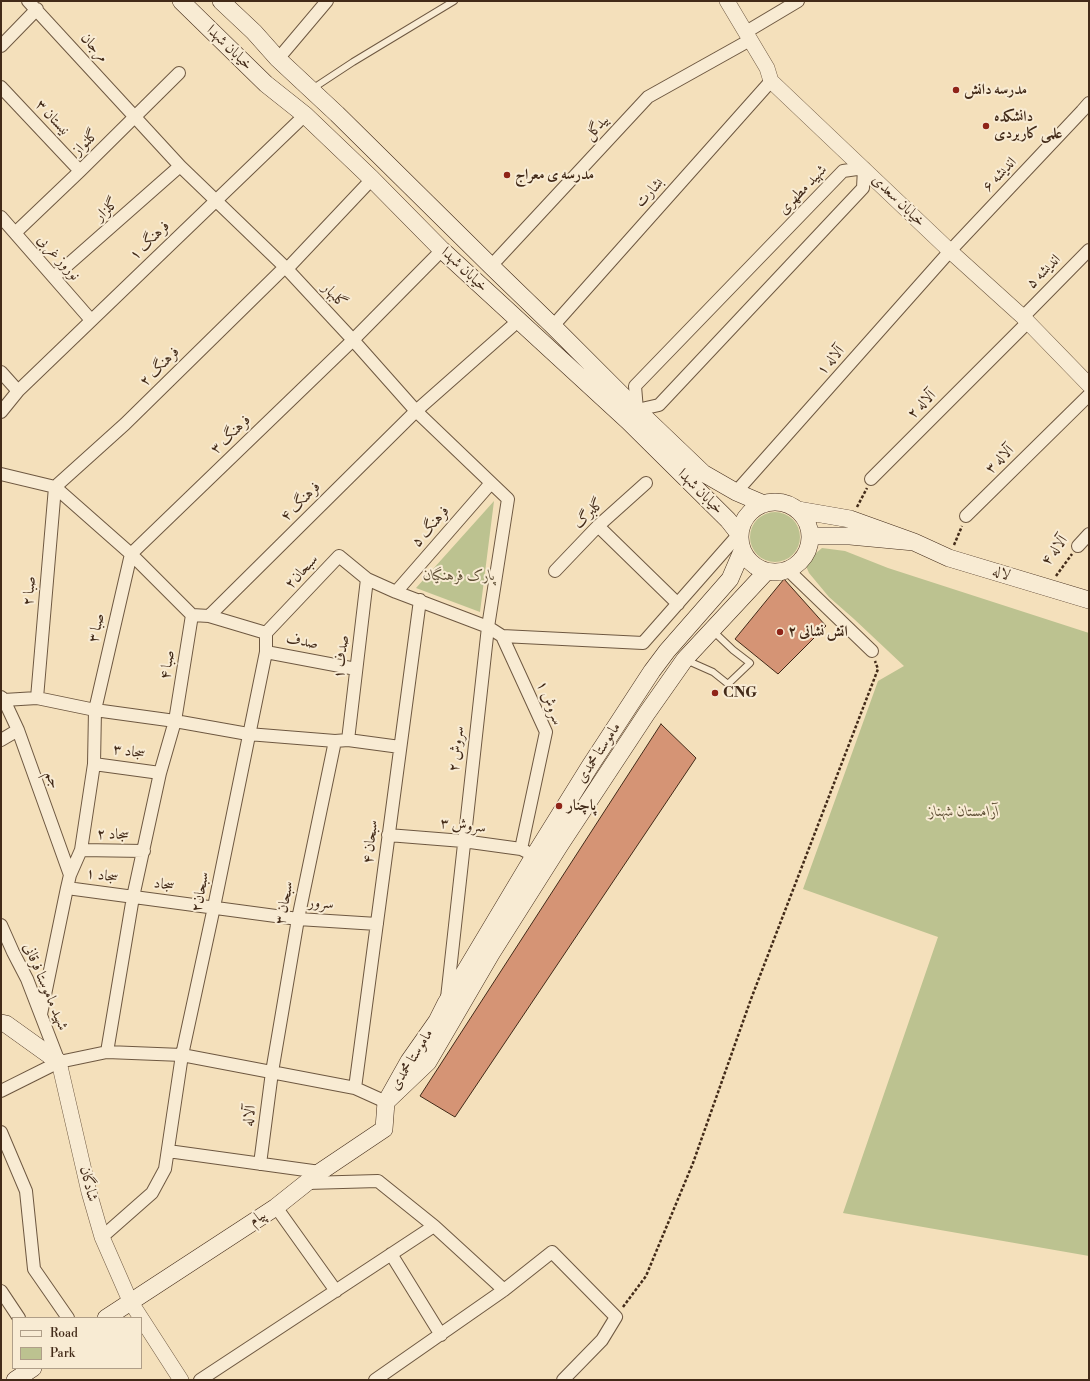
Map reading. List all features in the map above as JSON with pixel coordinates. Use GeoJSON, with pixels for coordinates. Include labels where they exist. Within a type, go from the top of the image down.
{"type":"FeatureCollection","features":[{"type":"Feature","properties":{"kind":"main road","name":"خیابان شهدا"},"geometry":{"type":"LineString","coordinates":[[181,1],[266,84],[305,115],[372,179],[442,250],[518,321],[703,473],[736,492],[764,504]]}},
{"type":"Feature","properties":{"kind":"main road","name":"خیابان شهدا"},"geometry":{"type":"LineString","coordinates":[[221,1],[254,32],[278,59],[553,326],[723,516],[740,543]]}},
{"type":"Feature","properties":{"kind":"main road"},"geometry":{"type":"LineString","coordinates":[[776,502],[788,504],[798,510],[805,518],[809,527],[811,536],[805,557],[798,565],[788,570],[766,572],[756,567],[748,560],[740,543],[744,520],[753,510],[764,504],[776,502]]}},
{"type":"Feature","properties":{"kind":"main road"},"geometry":{"type":"LineString","coordinates":[[798,510],[850,519],[914,542]]}},
{"type":"Feature","properties":{"kind":"main road"},"geometry":{"type":"LineString","coordinates":[[811,536],[850,536],[914,542]]}},
{"type":"Feature","properties":{"kind":"main road","name":"لاله"},"geometry":{"type":"LineString","coordinates":[[914,542],[949,558],[1089,600]]}},
{"type":"Feature","properties":{"kind":"main road","name":"ماموستا محمدی"},"geometry":{"type":"LineString","coordinates":[[386,1102],[409,1061],[437,1021],[527,852],[652,671],[667,651],[730,579],[740,543]]}},
{"type":"Feature","properties":{"kind":"main road","name":"ماموستا محمدی"},"geometry":{"type":"LineString","coordinates":[[386,1102],[428,1062],[491,954],[560,845],[647,713],[685,659],[711,629],[766,572]]}},
{"type":"Feature","properties":{"kind":"main road"},"geometry":{"type":"LineString","coordinates":[[1,1023],[6,1024],[59,1062]]}},
{"type":"Feature","properties":{"kind":"main road","name":"پیام"},"geometry":{"type":"LineString","coordinates":[[107,1317],[276,1207],[320,1172],[384,1129],[386,1102]]}},
{"type":"Feature","properties":{"kind":"main road"},"geometry":{"type":"LineString","coordinates":[[15,1380],[32,1369]]}},
{"type":"Feature","properties":{"kind":"street"},"geometry":{"type":"LineString","coordinates":[[278,59],[326,1]]}},
{"type":"Feature","properties":{"kind":"street","name":"خیابان سعدی"},"geometry":{"type":"LineString","coordinates":[[727,1],[767,68],[771,81],[950,251],[1025,319],[1089,385]]}},
{"type":"Feature","properties":{"kind":"street","name":"بیدگل"},"geometry":{"type":"LineString","coordinates":[[491,266],[648,97],[748,36],[798,1]]}},
{"type":"Feature","properties":{"kind":"street"},"geometry":{"type":"LineString","coordinates":[[1,46],[33,5]]}},
{"type":"Feature","properties":{"kind":"street","name":"مرجان"},"geometry":{"type":"LineString","coordinates":[[33,5],[135,117]]}},
{"type":"Feature","properties":{"kind":"street","name":"گلنواز"},"geometry":{"type":"LineString","coordinates":[[15,233],[179,73]]}},
{"type":"Feature","properties":{"kind":"street","name":"بشارت"},"geometry":{"type":"LineString","coordinates":[[553,326],[771,81]]}},
{"type":"Feature","properties":{"kind":"street","name":"نیستان ۳"},"geometry":{"type":"LineString","coordinates":[[1,87],[80,171]]}},
{"type":"Feature","properties":{"kind":"street","name":"اندیشه ۶"},"geometry":{"type":"LineString","coordinates":[[950,251],[1089,103]]}},
{"type":"Feature","properties":{"kind":"street","name":"فرهنگ ۱"},"geometry":{"type":"LineString","coordinates":[[1,412],[18,391],[305,115]]}},
{"type":"Feature","properties":{"kind":"street","name":"گلبهار"},"geometry":{"type":"LineString","coordinates":[[135,117],[180,166],[286,268],[416,411],[508,499]]}},
{"type":"Feature","properties":{"kind":"street","name":"گلزار"},"geometry":{"type":"LineString","coordinates":[[54,278],[180,166]]}},
{"type":"Feature","properties":{"kind":"street"},"geometry":{"type":"LineString","coordinates":[[633,416],[659,405],[863,188],[864,168]]}},
{"type":"Feature","properties":{"kind":"street","name":"شهید مطهری"},"geometry":{"type":"LineString","coordinates":[[633,416],[635,386],[844,171],[864,168]]}},
{"type":"Feature","properties":{"kind":"street","name":"فرهنگ ۲"},"geometry":{"type":"LineString","coordinates":[[55,487],[125,424],[286,268],[372,179]]}},
{"type":"Feature","properties":{"kind":"street","name":"نوروز غربی"},"geometry":{"type":"LineString","coordinates":[[1,217],[92,320]]}},
{"type":"Feature","properties":{"kind":"street","name":"فرهنگ ۳"},"geometry":{"type":"LineString","coordinates":[[131,554],[353,340],[442,250]]}},
{"type":"Feature","properties":{"kind":"street","name":"اندیشه ۵"},"geometry":{"type":"LineString","coordinates":[[1025,319],[1089,250]]}},
{"type":"Feature","properties":{"kind":"street","name":"آلاله ۱"},"geometry":{"type":"LineString","coordinates":[[736,492],[950,251]]}},
{"type":"Feature","properties":{"kind":"street","name":"آلاله ۲"},"geometry":{"type":"LineString","coordinates":[[871,479],[1025,319]]}},
{"type":"Feature","properties":{"kind":"street","name":"فرهنگ ۴"},"geometry":{"type":"LineString","coordinates":[[209,616],[416,411],[518,321]]}},
{"type":"Feature","properties":{"kind":"street"},"geometry":{"type":"LineString","coordinates":[[1,372],[18,391]]}},
{"type":"Feature","properties":{"kind":"street","name":"آلاله ۳"},"geometry":{"type":"LineString","coordinates":[[966,516],[1089,395]]}},
{"type":"Feature","properties":{"kind":"street"},"geometry":{"type":"LineString","coordinates":[[1,474],[55,487],[131,554],[192,615],[209,616],[266,633]]}},
{"type":"Feature","properties":{"kind":"street","name":"فرهنگ ۵"},"geometry":{"type":"LineString","coordinates":[[396,592],[491,483]]}},
{"type":"Feature","properties":{"kind":"street","name":"گلبرگ"},"geometry":{"type":"LineString","coordinates":[[555,571],[598,526],[646,483]]}},
{"type":"Feature","properties":{"kind":"street","name":"صبا ۲"},"geometry":{"type":"LineString","coordinates":[[37,698],[55,487]]}},
{"type":"Feature","properties":{"kind":"street","name":"سروش ۲"},"geometry":{"type":"LineString","coordinates":[[446,1003],[488,627],[508,499]]}},
{"type":"Feature","properties":{"kind":"street"},"geometry":{"type":"LineString","coordinates":[[598,526],[678,604]]}},
{"type":"Feature","properties":{"kind":"street","name":"آلاله ۴"},"geometry":{"type":"LineString","coordinates":[[1078,546],[1089,534]]}},
{"type":"Feature","properties":{"kind":"street"},"geometry":{"type":"LineString","coordinates":[[367,579],[396,592],[488,627],[502,636],[643,643],[678,604],[740,543]]}},
{"type":"Feature","properties":{"kind":"street","name":"صبا ۳"},"geometry":{"type":"LineString","coordinates":[[41,1014],[70,875],[81,850],[94,764],[95,710],[131,554]]}},
{"type":"Feature","properties":{"kind":"street","name":"سبحان۲"},"geometry":{"type":"LineString","coordinates":[[102,1237],[152,1193],[165,1168],[182,1055],[266,652],[266,633],[339,556],[367,579]]}},
{"type":"Feature","properties":{"kind":"street"},"geometry":{"type":"LineString","coordinates":[[788,570],[872,651]]}},
{"type":"Feature","properties":{"kind":"street","name":"صدف ۱"},"geometry":{"type":"LineString","coordinates":[[348,740],[367,579]]}},
{"type":"Feature","properties":{"kind":"street","name":"سبحان ۴"},"geometry":{"type":"LineString","coordinates":[[356,1088],[420,600]]}},
{"type":"Feature","properties":{"kind":"street","name":"صبا ۴"},"geometry":{"type":"LineString","coordinates":[[106,1052],[133,897],[160,773],[175,721],[192,615]]}},
{"type":"Feature","properties":{"kind":"street","name":"سروش ۱"},"geometry":{"type":"LineString","coordinates":[[502,636],[546,732],[527,852]]}},
{"type":"Feature","properties":{"kind":"street","name":"صدف"},"geometry":{"type":"LineString","coordinates":[[266,652],[356,669]]}},
{"type":"Feature","properties":{"kind":"street"},"geometry":{"type":"LineString","coordinates":[[2,698],[37,698],[95,710],[175,721],[248,734],[334,741],[348,740],[400,747]]}},
{"type":"Feature","properties":{"kind":"street","name":"جم"},"geometry":{"type":"LineString","coordinates":[[2,698],[18,730],[70,875]]}},
{"type":"Feature","properties":{"kind":"street"},"geometry":{"type":"LineString","coordinates":[[1,740],[18,730]]}},
{"type":"Feature","properties":{"kind":"street","name":"سبحان ۳"},"geometry":{"type":"LineString","coordinates":[[272,1072],[298,919],[334,741]]}},
{"type":"Feature","properties":{"kind":"street","name":"سجاد ۳"},"geometry":{"type":"LineString","coordinates":[[94,764],[160,773]]}},
{"type":"Feature","properties":{"kind":"street","name":"سروش ۳"},"geometry":{"type":"LineString","coordinates":[[388,835],[463,841],[527,852]]}},
{"type":"Feature","properties":{"kind":"street","name":"سجاد ۲"},"geometry":{"type":"LineString","coordinates":[[81,850],[144,851]]}},
{"type":"Feature","properties":{"kind":"street","name":"سجاد ۱"},"geometry":{"type":"LineString","coordinates":[[67,888],[133,897]]}},
{"type":"Feature","properties":{"kind":"street","name":"سجاد"},"geometry":{"type":"LineString","coordinates":[[133,897],[214,907]]}},
{"type":"Feature","properties":{"kind":"street","name":"سرور"},"geometry":{"type":"LineString","coordinates":[[214,907],[298,919],[377,924]]}},
{"type":"Feature","properties":{"kind":"street","name":"شهید ماموستا فرقانی"},"geometry":{"type":"LineString","coordinates":[[1,925],[27,979],[59,1062]]}},
{"type":"Feature","properties":{"kind":"street"},"geometry":{"type":"LineString","coordinates":[[1,1092],[59,1062],[106,1052],[182,1055],[356,1088],[386,1102]]}},
{"type":"Feature","properties":{"kind":"street","name":"شادگان"},"geometry":{"type":"LineString","coordinates":[[59,1062],[89,1192],[102,1237],[130,1301],[140,1317]]}},
{"type":"Feature","properties":{"kind":"street","name":"آلاله"},"geometry":{"type":"LineString","coordinates":[[260,1164],[272,1072]]}},
{"type":"Feature","properties":{"kind":"street"},"geometry":{"type":"LineString","coordinates":[[1,1132],[26,1190],[34,1269],[67,1317]]}},
{"type":"Feature","properties":{"kind":"street"},"geometry":{"type":"LineString","coordinates":[[168,1151],[320,1172]]}},
{"type":"Feature","properties":{"kind":"street"},"geometry":{"type":"LineString","coordinates":[[307,1183],[378,1181],[434,1226],[504,1290]]}},
{"type":"Feature","properties":{"kind":"street"},"geometry":{"type":"LineString","coordinates":[[276,1207],[336,1291]]}},
{"type":"Feature","properties":{"kind":"street"},"geometry":{"type":"LineString","coordinates":[[200,1380],[434,1226]]}},
{"type":"Feature","properties":{"kind":"street"},"geometry":{"type":"LineString","coordinates":[[375,1380],[504,1290],[552,1252],[616,1317],[602,1340],[563,1380]]}},
{"type":"Feature","properties":{"kind":"street"},"geometry":{"type":"LineString","coordinates":[[391,1254],[441,1335]]}},
{"type":"Feature","properties":{"kind":"street"},"geometry":{"type":"LineString","coordinates":[[1,1290],[18,1317]]}},
{"type":"Feature","properties":{"kind":"street","name":"شادگان"},"geometry":{"type":"LineString","coordinates":[[142,1320],[181,1380]]}},
{"type":"Feature","properties":{"kind":"lane"},"geometry":{"type":"LineString","coordinates":[[311,90],[353,62],[454,1]]}},
{"type":"Feature","properties":{"kind":"lane"},"geometry":{"type":"LineString","coordinates":[[685,659],[713,672],[728,684],[750,663],[733,650],[711,629]]}},
{"type":"Feature","properties":{"kind":"path"},"geometry":{"type":"LineString","coordinates":[[850,519],[871,479]]}},
{"type":"Feature","properties":{"kind":"path"},"geometry":{"type":"LineString","coordinates":[[949,558],[966,516]]}},
{"type":"Feature","properties":{"kind":"path","name":"آلاله ۴"},"geometry":{"type":"LineString","coordinates":[[1047,588],[1078,546]]}},
{"type":"Feature","properties":{"kind":"path"},"geometry":{"type":"LineString","coordinates":[[616,1317],[646,1276],[692,1163],[751,999],[878,669],[872,651]]}},
{"type":"Feature","properties":{"kind":"green space","name":"پارک فرهنگیان"},"geometry":{"type":"Polygon","coordinates":[[[494,501],[480,612],[416,588],[494,501]]]}},
{"type":"Feature","properties":{"kind":"green space"},"geometry":{"type":"Polygon","coordinates":[[[770,512],[780,512],[793,519],[800,532],[800,542],[793,555],[780,562],[770,562],[761,558],[754,551],[750,542],[750,532],[754,523],[761,516],[770,512]]]}},
{"type":"Feature","properties":{"kind":"green space","name":"آرامستان شهناز"},"geometry":{"type":"Polygon","coordinates":[[[822,548],[845,551],[888,568],[1089,633],[1089,1256],[843,1213],[938,937],[803,889],[878,681],[904,666],[829,597],[809,573],[806,566],[809,559],[822,548]]]}},
{"type":"Feature","properties":{"kind":"building","name":"اتش نشانی ۲"},"geometry":{"type":"Polygon","coordinates":[[[784,579],[826,626],[778,674],[735,639],[784,579]]]}},
{"type":"Feature","properties":{"kind":"building"},"geometry":{"type":"Polygon","coordinates":[[[661,724],[696,758],[455,1117],[420,1096],[661,724]]]}},
{"type":"Feature","properties":{"kind":"place","name":"مدرسه دانش"},"geometry":{"type":"Point","coordinates":[956,90]}},
{"type":"Feature","properties":{"kind":"place","name":"دانشکده علمی کاربردی"},"geometry":{"type":"Point","coordinates":[986,126]}},
{"type":"Feature","properties":{"kind":"place","name":"مدرسه ی معراج"},"geometry":{"type":"Point","coordinates":[507,175]}},
{"type":"Feature","properties":{"kind":"place","name":"اتش نشانی ۲"},"geometry":{"type":"Point","coordinates":[780,632]}},
{"type":"Feature","properties":{"kind":"place","name":"CNG"},"geometry":{"type":"Point","coordinates":[715,693]}},
{"type":"Feature","properties":{"kind":"place","name":"پاچنار"},"geometry":{"type":"Point","coordinates":[559,806]}}]}
